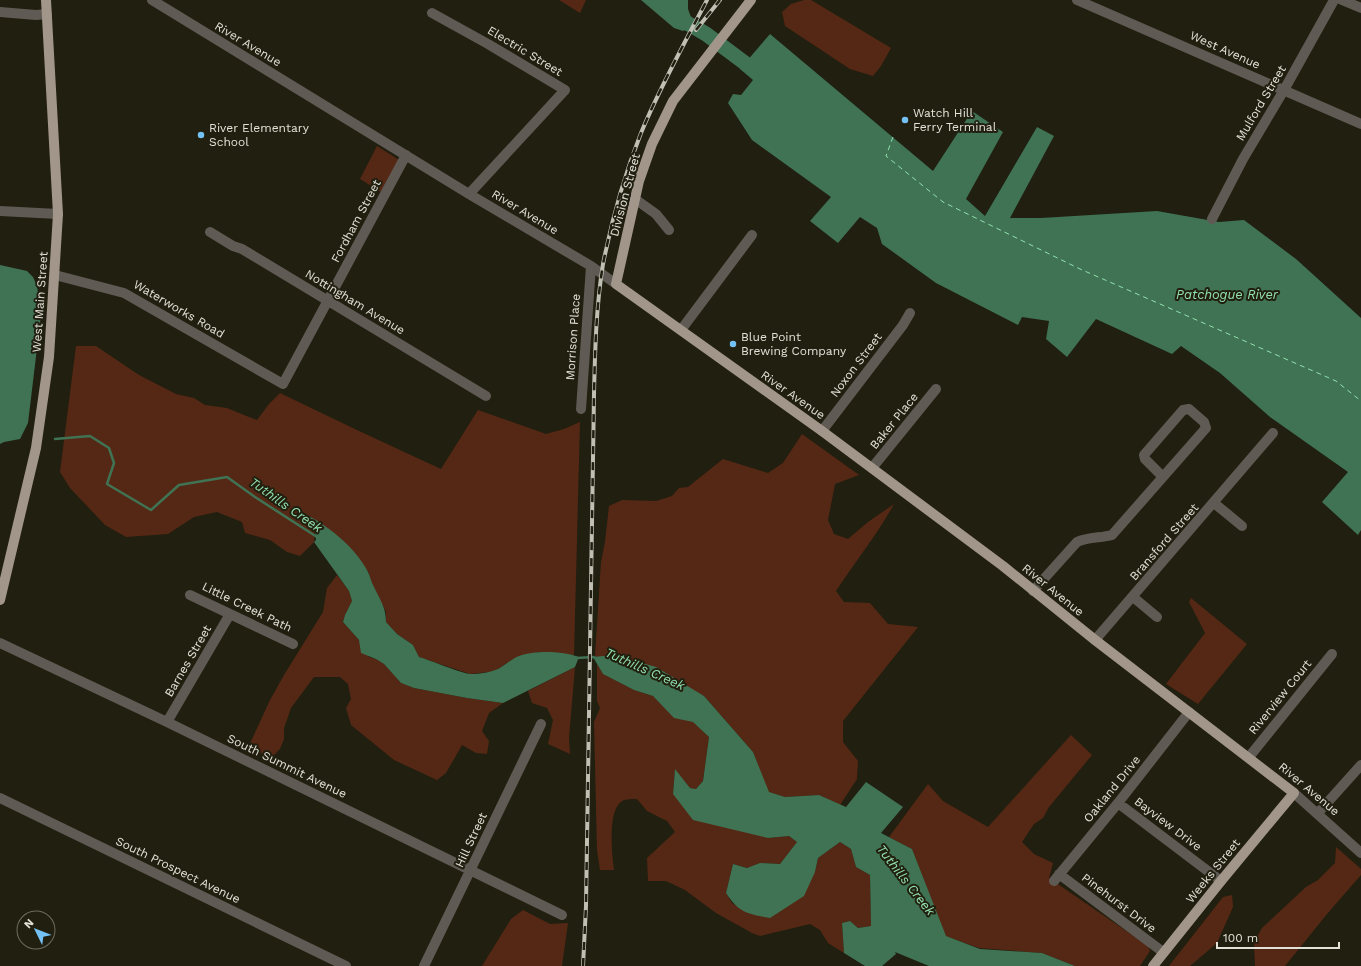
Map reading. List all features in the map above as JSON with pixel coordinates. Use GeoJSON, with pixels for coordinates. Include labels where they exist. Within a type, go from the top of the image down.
{"type":"FeatureCollection","features":[{"type":"Feature","properties":{"kind":"main road","name":"West Main Street"},"geometry":{"type":"LineString","coordinates":[[0,600],[4,569],[36,448],[49,357],[58,214],[46,0]]}},
{"type":"Feature","properties":{"kind":"main road","name":"Division Street"},"geometry":{"type":"LineString","coordinates":[[616,284],[635,200],[652,144],[673,101],[751,0]]}},
{"type":"Feature","properties":{"kind":"main road","name":"River Avenue"},"geometry":{"type":"LineString","coordinates":[[616,284],[822,431],[1003,566],[1095,640],[1294,793]]}},
{"type":"Feature","properties":{"kind":"main road","name":"Weeks Street"},"geometry":{"type":"LineString","coordinates":[[1153,966],[1294,793]]}},
{"type":"Feature","properties":{"kind":"street","name":"River Avenue"},"geometry":{"type":"LineString","coordinates":[[152,0],[469,194],[591,266],[616,284]]}},
{"type":"Feature","properties":{"kind":"street","name":"West Avenue"},"geometry":{"type":"LineString","coordinates":[[1078,0],[1361,124]]}},
{"type":"Feature","properties":{"kind":"street","name":"Mulford Street"},"geometry":{"type":"LineString","coordinates":[[1212,219],[1243,159],[1284,90],[1334,0]]}},
{"type":"Feature","properties":{"kind":"street"},"geometry":{"type":"LineString","coordinates":[[1342,0],[1361,8]]}},
{"type":"Feature","properties":{"kind":"street"},"geometry":{"type":"LineString","coordinates":[[0,12],[36,15],[47,14]]}},
{"type":"Feature","properties":{"kind":"street","name":"Electric Street"},"geometry":{"type":"LineString","coordinates":[[432,13],[565,90],[469,194]]}},
{"type":"Feature","properties":{"kind":"street","name":"Fordham Street"},"geometry":{"type":"LineString","coordinates":[[283,384],[406,155]]}},
{"type":"Feature","properties":{"kind":"street"},"geometry":{"type":"LineString","coordinates":[[635,200],[656,214],[669,230]]}},
{"type":"Feature","properties":{"kind":"street"},"geometry":{"type":"LineString","coordinates":[[0,211],[58,214]]}},
{"type":"Feature","properties":{"kind":"street","name":"Nottingham Avenue"},"geometry":{"type":"LineString","coordinates":[[210,232],[233,246],[242,249],[486,396]]}},
{"type":"Feature","properties":{"kind":"street"},"geometry":{"type":"LineString","coordinates":[[681,330],[752,235]]}},
{"type":"Feature","properties":{"kind":"street","name":"Morrison Place"},"geometry":{"type":"LineString","coordinates":[[581,409],[591,266]]}},
{"type":"Feature","properties":{"kind":"street","name":"Waterworks Road"},"geometry":{"type":"LineString","coordinates":[[55,275],[124,292],[283,384]]}},
{"type":"Feature","properties":{"kind":"street","name":"Noxon Street"},"geometry":{"type":"LineString","coordinates":[[822,431],[899,330],[910,313]]}},
{"type":"Feature","properties":{"kind":"street","name":"Baker Place"},"geometry":{"type":"LineString","coordinates":[[872,468],[936,389]]}},
{"type":"Feature","properties":{"kind":"street"},"geometry":{"type":"LineString","coordinates":[[1033,591],[1076,542],[1112,534],[1163,477],[1206,428],[1204,422],[1189,410],[1183,410],[1144,455],[1144,459],[1163,477]]}},
{"type":"Feature","properties":{"kind":"street","name":"Bransford Street"},"geometry":{"type":"LineString","coordinates":[[1095,640],[1273,433]]}},
{"type":"Feature","properties":{"kind":"street"},"geometry":{"type":"LineString","coordinates":[[1214,503],[1242,526]]}},
{"type":"Feature","properties":{"kind":"street","name":"Little Creek Path"},"geometry":{"type":"LineString","coordinates":[[190,595],[293,644]]}},
{"type":"Feature","properties":{"kind":"street"},"geometry":{"type":"LineString","coordinates":[[1133,597],[1157,617]]}},
{"type":"Feature","properties":{"kind":"street","name":"Barnes Street"},"geometry":{"type":"LineString","coordinates":[[167,722],[230,614]]}},
{"type":"Feature","properties":{"kind":"street","name":"South Summit Avenue"},"geometry":{"type":"LineString","coordinates":[[0,642],[562,915]]}},
{"type":"Feature","properties":{"kind":"street","name":"Riverview Court"},"geometry":{"type":"LineString","coordinates":[[1249,757],[1332,654]]}},
{"type":"Feature","properties":{"kind":"street","name":"Oakland Drive"},"geometry":{"type":"LineString","coordinates":[[1057,877],[1118,803],[1189,712]]}},
{"type":"Feature","properties":{"kind":"street","name":"Hill Street"},"geometry":{"type":"LineString","coordinates":[[424,966],[540,724]]}},
{"type":"Feature","properties":{"kind":"street"},"geometry":{"type":"LineString","coordinates":[[1318,813],[1361,765]]}},
{"type":"Feature","properties":{"kind":"street","name":"River Avenue"},"geometry":{"type":"LineString","coordinates":[[1294,793],[1361,853]]}},
{"type":"Feature","properties":{"kind":"street","name":"South Prospect Avenue"},"geometry":{"type":"LineString","coordinates":[[0,798],[346,966]]}},
{"type":"Feature","properties":{"kind":"street","name":"Bayview Drive"},"geometry":{"type":"LineString","coordinates":[[1118,803],[1221,881]]}},
{"type":"Feature","properties":{"kind":"street","name":"Pinehurst Drive"},"geometry":{"type":"LineString","coordinates":[[1057,877],[1163,952]]}},
{"type":"Feature","properties":{"kind":"shaded area"},"geometry":{"type":"Polygon","coordinates":[[[559,0],[586,0],[580,13],[559,0]]]}},
{"type":"Feature","properties":{"kind":"shaded area"},"geometry":{"type":"Polygon","coordinates":[[[804,0],[811,0],[891,48],[881,66],[873,76],[850,69],[785,26],[782,12],[791,4],[804,0]]]}},
{"type":"Feature","properties":{"kind":"shaded area"},"geometry":{"type":"Polygon","coordinates":[[[377,146],[399,160],[381,192],[360,179],[377,146]]]}},
{"type":"Feature","properties":{"kind":"shaded area"},"geometry":{"type":"Polygon","coordinates":[[[76,346],[96,346],[139,375],[176,394],[194,398],[205,405],[227,408],[257,420],[269,404],[280,393],[441,469],[478,410],[546,434],[564,429],[580,422],[574,655],[539,652],[507,663],[498,669],[489,672],[470,674],[419,657],[413,645],[397,634],[386,622],[386,612],[372,584],[368,571],[311,517],[303,514],[307,522],[315,530],[314,542],[300,556],[287,552],[270,540],[245,533],[242,522],[217,512],[194,517],[168,534],[126,537],[105,525],[70,488],[60,472],[76,346]]]}},
{"type":"Feature","properties":{"kind":"shaded area"},"geometry":{"type":"Polygon","coordinates":[[[802,434],[859,475],[835,484],[828,520],[834,534],[848,539],[868,522],[894,504],[873,538],[836,591],[844,602],[870,603],[888,624],[918,627],[843,721],[843,742],[858,761],[857,779],[840,805],[819,795],[785,797],[768,792],[753,752],[704,696],[595,656],[601,562],[609,506],[622,500],[656,501],[672,496],[679,488],[688,487],[723,459],[768,473],[783,463],[802,434]]]}},
{"type":"Feature","properties":{"kind":"shaded area"},"geometry":{"type":"Polygon","coordinates":[[[337,575],[349,591],[352,601],[343,622],[359,640],[369,657],[384,664],[401,683],[414,688],[503,703],[489,713],[482,731],[489,741],[487,754],[476,753],[462,745],[446,773],[437,780],[394,760],[351,725],[346,708],[351,699],[348,684],[340,677],[314,677],[291,708],[284,728],[284,739],[280,749],[273,756],[247,750],[270,700],[323,612],[327,588],[337,575]]]}},
{"type":"Feature","properties":{"kind":"shaded area"},"geometry":{"type":"Polygon","coordinates":[[[1191,598],[1247,644],[1198,704],[1166,684],[1205,633],[1189,602],[1191,598]]]}},
{"type":"Feature","properties":{"kind":"shaded area"},"geometry":{"type":"Polygon","coordinates":[[[597,664],[603,674],[634,690],[653,696],[674,717],[693,721],[709,737],[703,781],[696,789],[690,788],[675,770],[673,794],[768,838],[789,836],[797,842],[780,864],[760,863],[748,868],[733,864],[726,893],[732,903],[746,912],[815,872],[818,858],[840,842],[851,849],[856,867],[870,875],[871,926],[858,928],[850,921],[842,923],[844,953],[828,943],[820,930],[810,924],[760,936],[716,913],[685,890],[666,881],[648,881],[647,858],[675,832],[667,821],[647,811],[637,799],[624,800],[617,806],[612,823],[612,854],[614,870],[600,870],[597,850],[594,722],[600,708],[597,701],[597,664]]]}},
{"type":"Feature","properties":{"kind":"shaded area"},"geometry":{"type":"Polygon","coordinates":[[[575,667],[569,738],[570,754],[548,744],[553,720],[547,708],[532,703],[528,691],[575,667]]]}},
{"type":"Feature","properties":{"kind":"shaded area"},"geometry":{"type":"Polygon","coordinates":[[[1071,735],[1092,755],[1049,807],[1043,818],[1034,824],[1022,842],[1034,854],[1053,863],[1049,878],[1148,946],[1150,951],[1140,966],[1075,966],[1042,953],[979,948],[945,936],[912,849],[889,837],[928,784],[943,801],[988,827],[1071,735]]]}},
{"type":"Feature","properties":{"kind":"shaded area"},"geometry":{"type":"Polygon","coordinates":[[[1336,847],[1361,869],[1361,875],[1285,966],[1255,966],[1254,942],[1262,928],[1306,887],[1318,880],[1335,863],[1336,847]]]}},
{"type":"Feature","properties":{"kind":"shaded area"},"geometry":{"type":"Polygon","coordinates":[[[1232,895],[1233,907],[1217,943],[1190,966],[1169,966],[1223,897],[1232,895]]]}},
{"type":"Feature","properties":{"kind":"shaded area"},"geometry":{"type":"Polygon","coordinates":[[[523,910],[550,924],[568,923],[562,966],[482,966],[511,919],[523,910]]]}},
{"type":"Feature","properties":{"kind":"water"},"geometry":{"type":"Polygon","coordinates":[[[641,0],[688,0],[688,9],[692,20],[687,29],[683,31],[674,28],[641,0]]]}},
{"type":"Feature","properties":{"kind":"water","name":"Patchogue River"},"geometry":{"type":"Polygon","coordinates":[[[770,34],[933,171],[972,111],[1003,132],[966,199],[985,216],[1037,127],[1054,136],[1010,218],[1041,218],[1157,211],[1219,222],[1244,220],[1296,259],[1361,318],[1361,530],[1358,535],[1322,502],[1348,472],[1270,417],[1220,373],[1181,346],[1172,354],[1096,319],[1067,357],[1046,339],[1049,321],[1022,317],[1018,325],[936,283],[882,244],[877,228],[860,217],[838,243],[810,221],[831,197],[752,140],[728,103],[733,94],[741,95],[753,80],[740,69],[770,34]]]}},
{"type":"Feature","properties":{"kind":"water"},"geometry":{"type":"Polygon","coordinates":[[[0,265],[27,271],[33,277],[37,286],[41,315],[28,423],[20,439],[0,444],[0,265]]]}},
{"type":"Feature","properties":{"kind":"water"},"geometry":{"type":"Polygon","coordinates":[[[303,513],[321,523],[339,537],[362,561],[382,604],[386,622],[397,634],[413,645],[419,657],[461,672],[471,674],[489,672],[501,667],[519,656],[541,652],[565,653],[579,657],[575,667],[503,703],[414,688],[401,683],[384,664],[361,653],[359,640],[343,622],[352,601],[349,591],[314,542],[316,540],[315,530],[307,522],[303,513]]]}},
{"type":"Feature","properties":{"kind":"water"},"geometry":{"type":"Polygon","coordinates":[[[614,655],[656,667],[704,696],[753,752],[769,792],[785,797],[819,795],[846,807],[866,782],[903,807],[881,833],[912,849],[946,936],[980,949],[1042,953],[1075,966],[929,966],[895,952],[896,954],[882,966],[865,966],[844,953],[842,923],[850,921],[858,928],[871,926],[870,875],[856,867],[851,849],[840,842],[818,858],[815,872],[804,896],[770,918],[750,914],[740,909],[726,893],[733,864],[747,868],[760,863],[780,864],[797,842],[789,836],[768,838],[693,820],[673,794],[675,769],[690,788],[696,789],[703,781],[709,737],[693,722],[674,718],[653,696],[634,690],[603,674],[593,657],[614,655]]]}},
{"type":"Feature","properties":{"kind":"waterway","name":"Patchogue River"},"geometry":{"type":"LineString","coordinates":[[662,0],[682,20],[706,34],[761,75]]}},
{"type":"Feature","properties":{"kind":"waterway","name":"Tuthills Creek"},"geometry":{"type":"LineString","coordinates":[[55,439],[90,436],[109,448],[114,463],[107,484],[151,510],[179,485],[227,477],[317,537]]}},
{"type":"Feature","properties":{"kind":"waterway","name":"Tuthills Creek"},"geometry":{"type":"LineString","coordinates":[[577,658],[596,658]]}},
{"type":"Feature","properties":{"kind":"ferry route"},"geometry":{"type":"LineString","coordinates":[[893,137],[886,156],[943,202],[1080,269],[1336,381],[1361,401]]}},
{"type":"Feature","properties":{"kind":"railway"},"geometry":{"type":"LineString","coordinates":[[583,966],[586,906],[594,378],[596,329],[603,264],[614,214],[641,133],[664,82],[707,0]]}},
{"type":"Feature","properties":{"kind":"railway"},"geometry":{"type":"LineString","coordinates":[[696,30],[720,0]]}},
{"type":"Feature","properties":{"kind":"place","name":"Watch Hill Ferry Terminal"},"geometry":{"type":"Point","coordinates":[905,120]}},
{"type":"Feature","properties":{"kind":"place","name":"River Elementary School"},"geometry":{"type":"Point","coordinates":[201,135]}},
{"type":"Feature","properties":{"kind":"place","name":"Blue Point Brewing Company"},"geometry":{"type":"Point","coordinates":[733,344]}}]}
